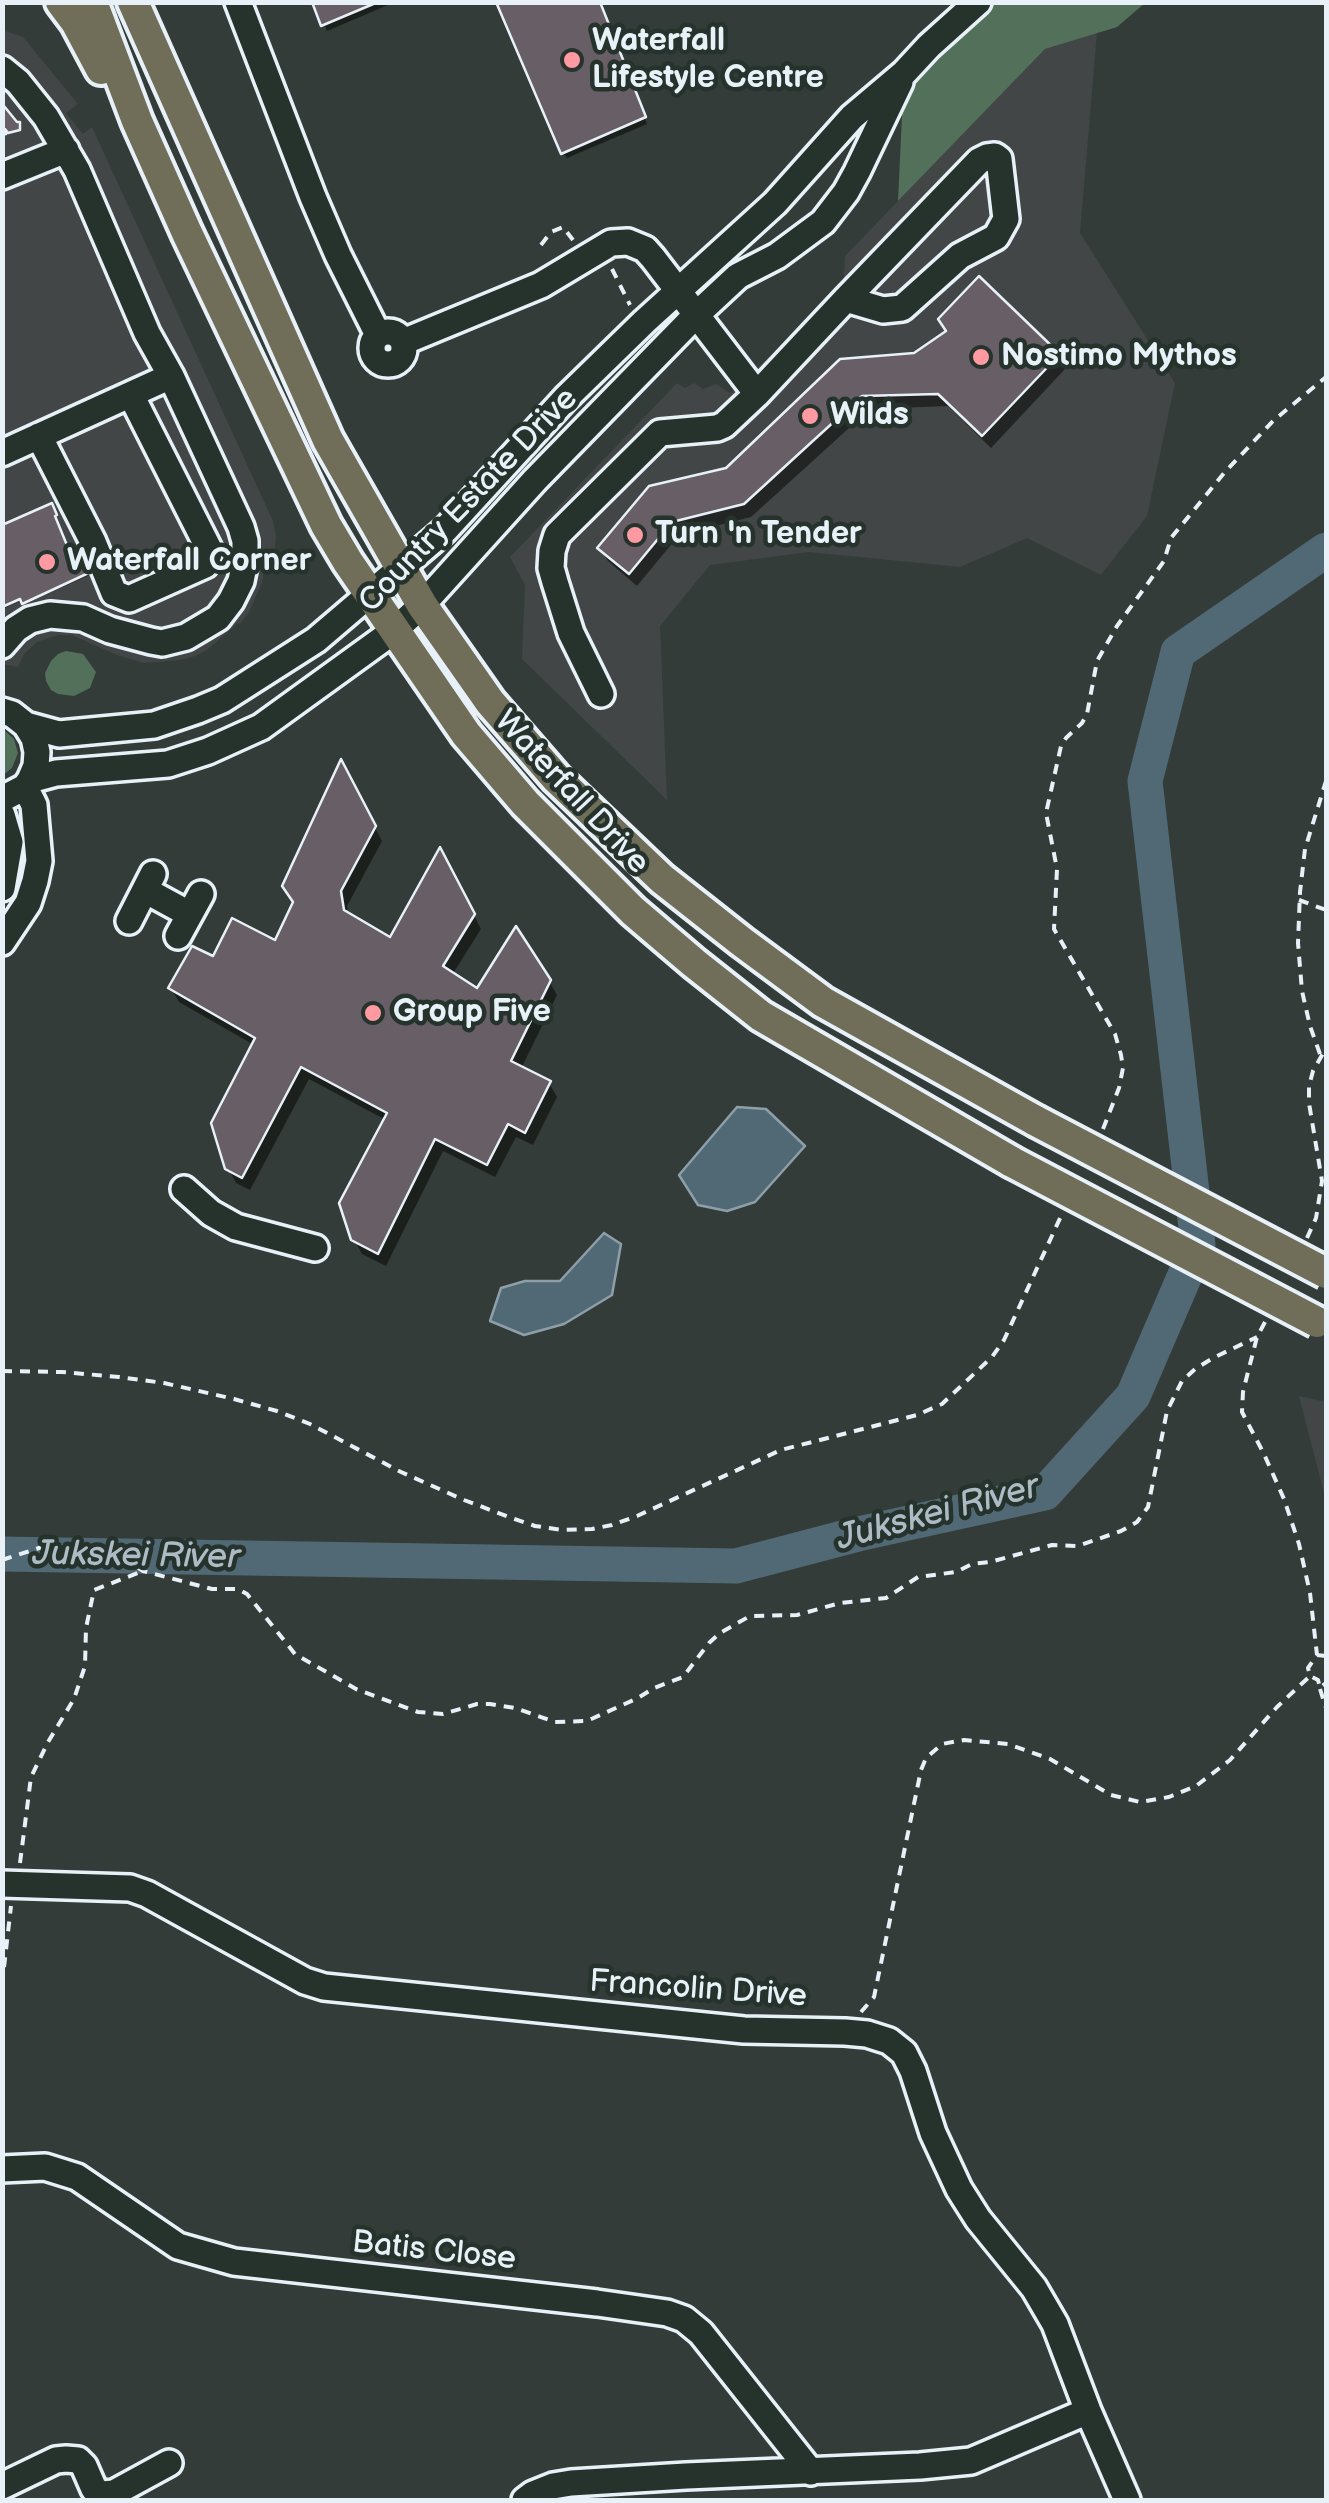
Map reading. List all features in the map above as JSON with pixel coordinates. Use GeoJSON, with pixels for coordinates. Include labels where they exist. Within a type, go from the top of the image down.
{"type":"FeatureCollection","features":[{"type":"Feature","properties":{"kind":"main road"},"geometry":{"type":"LineString","coordinates":[[61,2],[137,121]]}},
{"type":"Feature","properties":{"kind":"main road","name":"Waterfall Drive"},"geometry":{"type":"LineString","coordinates":[[92,2],[137,121],[187,234],[333,537],[466,734],[525,803],[633,911],[762,1016],[1012,1162],[1322,1325]]}},
{"type":"Feature","properties":{"kind":"main road","name":"Waterfall Drive"},"geometry":{"type":"LineString","coordinates":[[132,2],[328,440],[422,605],[490,702],[556,778],[662,879],[823,1002],[1036,1121],[1326,1273]]}},
{"type":"Feature","properties":{"kind":"main road"},"geometry":{"type":"LineString","coordinates":[[141,2],[155,53]]}},
{"type":"Feature","properties":{"kind":"street"},"geometry":{"type":"LineString","coordinates":[[238,2],[338,255],[390,338],[541,285],[611,242],[619,241],[636,244],[654,258],[756,394]]}},
{"type":"Feature","properties":{"kind":"street"},"geometry":{"type":"LineString","coordinates":[[904,73],[978,2]]}},
{"type":"Feature","properties":{"kind":"street"},"geometry":{"type":"LineString","coordinates":[[2,70],[18,82],[46,117],[77,170],[147,333],[241,527],[245,561],[241,581],[218,618],[186,637],[162,643],[140,639],[64,614],[30,620],[2,644]]}},
{"type":"Feature","properties":{"kind":"street","name":"Country Estate Drive"},"geometry":{"type":"LineString","coordinates":[[11,714],[59,734],[154,724],[222,700],[316,640],[445,530],[566,398],[775,204],[852,118],[904,73]]}},
{"type":"Feature","properties":{"kind":"street","name":"Country Estate Drive"},"geometry":{"type":"LineString","coordinates":[[23,793],[56,773],[168,764],[208,751],[261,726],[395,630],[534,480],[695,316],[738,276],[777,256],[822,222],[846,192],[904,73]]}},
{"type":"Feature","properties":{"kind":"street"},"geometry":{"type":"LineString","coordinates":[[2,176],[66,150]]}},
{"type":"Feature","properties":{"kind":"street"},"geometry":{"type":"LineString","coordinates":[[601,694],[572,633],[551,568],[557,535],[660,433],[724,425],[979,161],[999,158],[1006,219],[996,237],[960,256],[902,308],[883,310],[846,299]]}},
{"type":"Feature","properties":{"kind":"street"},"geometry":{"type":"LineString","coordinates":[[2,453],[171,376]]}},
{"type":"Feature","properties":{"kind":"street"},"geometry":{"type":"LineString","coordinates":[[39,436],[114,592],[128,599],[142,594],[205,564],[210,551],[131,395]]}},
{"type":"Feature","properties":{"kind":"street"},"geometry":{"type":"LineString","coordinates":[[3,942],[23,913],[36,881],[38,842],[23,793],[36,766],[37,752],[34,738],[11,714]]}},
{"type":"Feature","properties":{"kind":"street"},"geometry":{"type":"LineString","coordinates":[[2,815],[10,842],[2,888]]}},
{"type":"Feature","properties":{"kind":"street"},"geometry":{"type":"LineString","coordinates":[[130,921],[149,882],[189,915]]}},
{"type":"Feature","properties":{"kind":"street"},"geometry":{"type":"LineString","coordinates":[[184,1189],[211,1213],[236,1227],[315,1248]]}},
{"type":"Feature","properties":{"kind":"street","name":"Francolin Drive"},"geometry":{"type":"LineString","coordinates":[[8,1884],[130,1888],[305,1981],[324,1986],[709,2027],[867,2034],[890,2041],[904,2053],[913,2072],[950,2173],[978,2219],[1034,2288],[1056,2324],[1127,2500]]}},
{"type":"Feature","properties":{"kind":"street","name":"Batis Close"},"geometry":{"type":"LineString","coordinates":[[2,2169],[45,2167],[77,2177],[178,2246],[234,2262],[597,2303],[684,2319],[701,2333],[810,2472]]}},
{"type":"Feature","properties":{"kind":"street"},"geometry":{"type":"LineString","coordinates":[[525,2500],[553,2486],[570,2484],[971,2461],[1088,2411]]}},
{"type":"Feature","properties":{"kind":"street"},"geometry":{"type":"LineString","coordinates":[[2,2486],[66,2458],[78,2460],[84,2466],[94,2489],[102,2494],[114,2493],[170,2463]]}},
{"type":"Feature","properties":{"kind":"path"},"geometry":{"type":"LineString","coordinates":[[541,245],[552,232],[563,227],[598,271],[610,264],[632,308],[645,321]]}},
{"type":"Feature","properties":{"kind":"path"},"geometry":{"type":"LineString","coordinates":[[1099,1137],[1120,1088],[1123,1068],[1114,1034],[1054,929],[1057,870],[1046,813],[1061,746],[1086,714],[1097,661],[1164,561],[1171,538],[1273,421],[1326,377]]}},
{"type":"Feature","properties":{"kind":"path"},"geometry":{"type":"LineString","coordinates":[[1321,1056],[1302,992],[1298,943],[1305,849],[1326,780]]}},
{"type":"Feature","properties":{"kind":"path"},"geometry":{"type":"LineString","coordinates":[[1299,900],[1326,910]]}},
{"type":"Feature","properties":{"kind":"path"},"geometry":{"type":"LineString","coordinates":[[1308,1236],[1316,1218],[1322,1181],[1309,1086],[1326,1048]]}},
{"type":"Feature","properties":{"kind":"path"},"geometry":{"type":"LineString","coordinates":[[2,1371],[141,1380],[248,1402],[310,1424],[400,1472],[535,1526],[563,1530],[612,1525],[781,1450],[917,1415],[942,1404],[992,1357],[1004,1340],[1067,1205]]}},
{"type":"Feature","properties":{"kind":"path"},"geometry":{"type":"LineString","coordinates":[[1265,1322],[1243,1392],[1242,1412],[1284,1499],[1299,1544],[1310,1593],[1316,1655],[1308,1668],[1310,1676],[1318,1680],[1326,1708]]}},
{"type":"Feature","properties":{"kind":"path"},"geometry":{"type":"LineString","coordinates":[[2,1560],[54,1545],[96,1546],[143,1570],[212,1589],[238,1589],[247,1594],[295,1654],[356,1689],[418,1712],[443,1714],[490,1704],[555,1722],[587,1721],[683,1678],[709,1643],[750,1616],[797,1615],[840,1603],[886,1598],[918,1577],[956,1572],[972,1564],[1052,1545],[1078,1546],[1137,1522],[1148,1507],[1167,1412],[1182,1381],[1204,1363],[1258,1337]]}},
{"type":"Feature","properties":{"kind":"path"},"geometry":{"type":"LineString","coordinates":[[2,1986],[8,1884],[21,1858],[31,1777],[74,1699],[86,1666],[86,1628],[94,1590],[143,1570]]}},
{"type":"Feature","properties":{"kind":"path"},"geometry":{"type":"LineString","coordinates":[[1316,1655],[1326,1656]]}},
{"type":"Feature","properties":{"kind":"path"},"geometry":{"type":"LineString","coordinates":[[845,2032],[874,1997],[921,1770],[926,1758],[942,1744],[964,1740],[1008,1744],[1050,1759],[1111,1795],[1140,1802],[1169,1797],[1196,1786],[1230,1760],[1276,1707],[1310,1676]]}},
{"type":"Feature","properties":{"kind":"path"},"geometry":{"type":"LineString","coordinates":[[1320,1688],[1326,1684]]}},
{"type":"Feature","properties":{"kind":"shaded area","name":"Waterfall Corner"},"geometry":{"type":"Polygon","coordinates":[[[2,30],[23,37],[78,104],[66,113],[83,134],[92,127],[273,521],[274,555],[267,555],[262,582],[249,612],[240,624],[195,656],[144,663],[72,635],[59,635],[37,642],[24,654],[18,667],[3,664],[2,30]]]}},
{"type":"Feature","properties":{"kind":"shaded area","name":"Wilds"},"geometry":{"type":"Polygon","coordinates":[[[1097,32],[1080,233],[1175,383],[1147,516],[1101,575],[1027,538],[960,567],[809,552],[710,565],[660,626],[667,800],[522,659],[525,585],[510,557],[677,383],[685,388],[694,383],[703,389],[716,384],[730,393],[843,288],[845,256],[1045,49],[1097,32]]]}},
{"type":"Feature","properties":{"kind":"shaded area"},"geometry":{"type":"Polygon","coordinates":[[[1299,1396],[1326,1402],[1326,1501],[1299,1396]]]}},
{"type":"Feature","properties":{"kind":"green space"},"geometry":{"type":"Polygon","coordinates":[[[978,3],[1145,3],[1117,27],[1045,49],[898,201],[904,73],[978,3]]]}},
{"type":"Feature","properties":{"kind":"green space"},"geometry":{"type":"Polygon","coordinates":[[[66,651],[83,654],[96,672],[90,688],[74,696],[58,694],[46,681],[51,661],[66,651]]]}},
{"type":"Feature","properties":{"kind":"green space"},"geometry":{"type":"Polygon","coordinates":[[[3,729],[14,739],[18,753],[12,768],[3,775],[3,729]]]}},
{"type":"Feature","properties":{"kind":"water"},"geometry":{"type":"Polygon","coordinates":[[[737,1107],[766,1109],[805,1146],[755,1202],[727,1211],[698,1205],[679,1175],[737,1107]]]}},
{"type":"Feature","properties":{"kind":"water"},"geometry":{"type":"Polygon","coordinates":[[[604,1233],[621,1244],[612,1295],[564,1324],[524,1335],[490,1321],[501,1288],[525,1281],[560,1281],[604,1233]]]}},
{"type":"Feature","properties":{"kind":"building"},"geometry":{"type":"Polygon","coordinates":[[[312,2],[378,2],[321,26],[312,2]]]}},
{"type":"Feature","properties":{"kind":"building","name":"Waterfall Lifestyle Centre"},"geometry":{"type":"Polygon","coordinates":[[[496,2],[600,2],[646,117],[561,154],[496,2]]]}},
{"type":"Feature","properties":{"kind":"building"},"geometry":{"type":"Polygon","coordinates":[[[2,100],[20,122],[20,130],[8,133],[5,129],[6,134],[2,135],[2,100]]]}},
{"type":"Feature","properties":{"kind":"building","name":"Wilds"},"geometry":{"type":"Polygon","coordinates":[[[979,276],[1060,354],[982,436],[938,394],[862,396],[744,504],[672,522],[629,574],[597,548],[649,486],[726,468],[840,359],[914,353],[946,331],[938,319],[979,276]]]}},
{"type":"Feature","properties":{"kind":"building","name":"Waterfall Corner"},"geometry":{"type":"Polygon","coordinates":[[[52,503],[71,555],[85,548],[95,570],[22,604],[20,599],[2,607],[2,525],[52,503]]]}},
{"type":"Feature","properties":{"kind":"building","name":"Group Five"},"geometry":{"type":"Polygon","coordinates":[[[341,759],[376,826],[341,891],[344,910],[390,937],[440,847],[475,914],[443,966],[477,988],[516,926],[551,980],[511,1061],[551,1081],[525,1133],[508,1124],[487,1165],[435,1139],[378,1254],[351,1240],[339,1203],[387,1113],[301,1067],[242,1178],[225,1169],[211,1123],[255,1038],[168,988],[192,946],[213,956],[232,918],[275,940],[293,902],[282,886],[341,759]]]}},
{"type":"Feature","properties":{"kind":"waterway","name":"Jukskei River"},"geometry":{"type":"LineString","coordinates":[[2,1554],[736,1566],[858,1534],[1045,1493],[1133,1396],[1198,1245],[1145,781],[1178,652],[1326,550]]}},
{"type":"Feature","properties":{"kind":"place","name":"Waterfall Lifestyle Centre"},"geometry":{"type":"Point","coordinates":[572,60]}},
{"type":"Feature","properties":{"kind":"place","name":"Nostimo Mythos"},"geometry":{"type":"Point","coordinates":[981,357]}},
{"type":"Feature","properties":{"kind":"place","name":"Wilds"},"geometry":{"type":"Point","coordinates":[810,416]}},
{"type":"Feature","properties":{"kind":"place","name":"Turn 'n Tender"},"geometry":{"type":"Point","coordinates":[635,535]}},
{"type":"Feature","properties":{"kind":"place","name":"Waterfall Corner"},"geometry":{"type":"Point","coordinates":[47,562]}},
{"type":"Feature","properties":{"kind":"place","name":"Group Five"},"geometry":{"type":"Point","coordinates":[373,1013]}}]}
